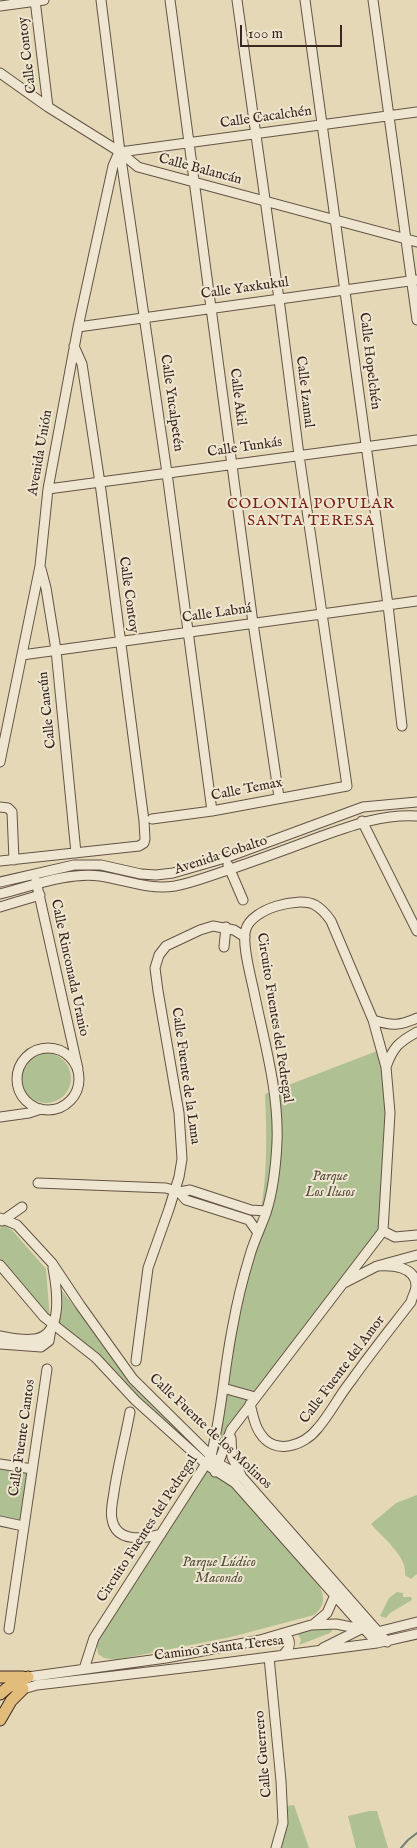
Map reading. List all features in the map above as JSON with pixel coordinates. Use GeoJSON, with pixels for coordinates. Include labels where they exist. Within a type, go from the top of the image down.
{"type":"FeatureCollection","features":[{"type":"Feature","properties":{"kind":"main road"},"geometry":{"type":"LineString","coordinates":[[0,1677],[28,1677]]}},
{"type":"Feature","properties":{"kind":"main road"},"geometry":{"type":"LineString","coordinates":[[0,1694],[28,1677]]}},
{"type":"Feature","properties":{"kind":"main road"},"geometry":{"type":"LineString","coordinates":[[0,1704],[10,1693],[24,1689]]}},
{"type":"Feature","properties":{"kind":"main road"},"geometry":{"type":"LineString","coordinates":[[0,1720],[12,1700],[24,1689]]}},
{"type":"Feature","properties":{"kind":"street"},"geometry":{"type":"LineString","coordinates":[[0,6],[38,0]]}},
{"type":"Feature","properties":{"kind":"street","name":"Calle Contoy"},"geometry":{"type":"LineString","coordinates":[[38,0],[48,107]]}},
{"type":"Feature","properties":{"kind":"street","name":"Calle Yucalpetén"},"geometry":{"type":"LineString","coordinates":[[101,0],[120,152],[167,473],[212,811]]}},
{"type":"Feature","properties":{"kind":"street","name":"Calle Akil"},"geometry":{"type":"LineString","coordinates":[[170,0],[253,623],[279,797]]}},
{"type":"Feature","properties":{"kind":"street","name":"Calle Izamal"},"geometry":{"type":"LineString","coordinates":[[237,0],[279,298],[298,455],[347,786]]}},
{"type":"Feature","properties":{"kind":"street","name":"Calle Hopelchén"},"geometry":{"type":"LineString","coordinates":[[305,0],[346,289],[402,726]]}},
{"type":"Feature","properties":{"kind":"street"},"geometry":{"type":"LineString","coordinates":[[373,0],[405,239],[414,280],[417,320]]}},
{"type":"Feature","properties":{"kind":"street","name":"Calle Balancán"},"geometry":{"type":"LineString","coordinates":[[0,72],[48,107],[120,152],[138,167],[417,242]]}},
{"type":"Feature","properties":{"kind":"street","name":"Calle Cacalchén"},"geometry":{"type":"LineString","coordinates":[[120,152],[417,112]]}},
{"type":"Feature","properties":{"kind":"street","name":"Avenida Unión"},"geometry":{"type":"LineString","coordinates":[[0,762],[40,566],[48,489],[74,346],[113,166],[120,152]]}},
{"type":"Feature","properties":{"kind":"street","name":"Calle Yaxkukul"},"geometry":{"type":"LineString","coordinates":[[78,327],[145,316],[414,280]]}},
{"type":"Feature","properties":{"kind":"street","name":"Calle Contoy"},"geometry":{"type":"LineString","coordinates":[[74,346],[82,364],[100,483],[145,839],[144,844],[139,846],[76,853]]}},
{"type":"Feature","properties":{"kind":"street","name":"Calle Tunkás"},"geometry":{"type":"LineString","coordinates":[[48,489],[417,440]]}},
{"type":"Feature","properties":{"kind":"street","name":"Calle Cancún"},"geometry":{"type":"LineString","coordinates":[[40,566],[46,588],[56,650],[76,853]]}},
{"type":"Feature","properties":{"kind":"street","name":"Calle Labná"},"geometry":{"type":"LineString","coordinates":[[22,655],[417,601]]}},
{"type":"Feature","properties":{"kind":"street","name":"Calle Temax"},"geometry":{"type":"LineString","coordinates":[[152,819],[212,811],[279,797],[347,786]]}},
{"type":"Feature","properties":{"kind":"street","name":"Avenida Cobalto"},"geometry":{"type":"LineString","coordinates":[[0,882],[74,865],[101,865],[141,874],[156,875],[187,870],[225,858],[363,807],[417,802]]}},
{"type":"Feature","properties":{"kind":"street"},"geometry":{"type":"LineString","coordinates":[[0,807],[8,808],[12,812],[14,860]]}},
{"type":"Feature","properties":{"kind":"street","name":"Avenida Cobalto"},"geometry":{"type":"LineString","coordinates":[[0,894],[75,877],[100,876],[158,888],[197,880],[362,821],[400,815],[417,816]]}},
{"type":"Feature","properties":{"kind":"street"},"geometry":{"type":"LineString","coordinates":[[362,821],[417,931]]}},
{"type":"Feature","properties":{"kind":"street"},"geometry":{"type":"LineString","coordinates":[[0,861],[76,853]]}},
{"type":"Feature","properties":{"kind":"street"},"geometry":{"type":"LineString","coordinates":[[225,858],[243,900]]}},
{"type":"Feature","properties":{"kind":"street","name":"Calle Rinconada Uranio"},"geometry":{"type":"LineString","coordinates":[[33,873],[40,896],[78,1069]]}},
{"type":"Feature","properties":{"kind":"street"},"geometry":{"type":"LineString","coordinates":[[0,907],[40,896]]}},
{"type":"Feature","properties":{"kind":"street","name":"Circuito Fuentes del Pedregal"},"geometry":{"type":"LineString","coordinates":[[84,1669],[94,1638],[207,1465],[215,1443],[232,1325],[250,1255],[266,1211],[272,1185],[277,1142],[276,1109],[271,1074],[244,937],[248,923],[261,913],[294,902],[314,905],[323,911],[331,921],[373,1020],[386,1067],[390,1113],[383,1231],[231,1430],[217,1468]]}},
{"type":"Feature","properties":{"kind":"street","name":"Calle Fuente de la Luna"},"geometry":{"type":"LineString","coordinates":[[136,1361],[148,1268],[177,1192],[182,1159],[182,1138],[156,968],[158,955],[166,946],[200,930],[213,926],[226,927]]}},
{"type":"Feature","properties":{"kind":"street"},"geometry":{"type":"LineString","coordinates":[[224,947],[226,927],[244,937]]}},
{"type":"Feature","properties":{"kind":"street"},"geometry":{"type":"LineString","coordinates":[[373,1020],[398,1025],[417,1018]]}},
{"type":"Feature","properties":{"kind":"street"},"geometry":{"type":"LineString","coordinates":[[386,1067],[395,1047],[417,1032]]}},
{"type":"Feature","properties":{"kind":"street"},"geometry":{"type":"LineString","coordinates":[[54,1048],[64,1052],[78,1069],[78,1088],[74,1096],[59,1108],[50,1110],[40,1109],[30,1105],[18,1088],[16,1077],[19,1067],[33,1051],[54,1048]]}},
{"type":"Feature","properties":{"kind":"street"},"geometry":{"type":"LineString","coordinates":[[0,1117],[29,1113],[40,1109]]}},
{"type":"Feature","properties":{"kind":"street"},"geometry":{"type":"LineString","coordinates":[[38,1183],[166,1188],[177,1192],[186,1200],[249,1220],[258,1233]]}},
{"type":"Feature","properties":{"kind":"street"},"geometry":{"type":"LineString","coordinates":[[177,1192],[190,1190],[251,1210],[266,1211]]}},
{"type":"Feature","properties":{"kind":"street"},"geometry":{"type":"LineString","coordinates":[[2,1220],[22,1207]]}},
{"type":"Feature","properties":{"kind":"street","name":"Calle Fuente de los Molinos"},"geometry":{"type":"LineString","coordinates":[[2,1220],[17,1225],[52,1263],[133,1379],[211,1456],[217,1468],[236,1483],[335,1595],[358,1615]]}},
{"type":"Feature","properties":{"kind":"street"},"geometry":{"type":"LineString","coordinates":[[383,1231],[395,1237],[417,1235]]}},
{"type":"Feature","properties":{"kind":"street","name":"Circuito Fuentes del Pedregal"},"geometry":{"type":"LineString","coordinates":[[341,1284],[377,1266],[417,1255]]}},
{"type":"Feature","properties":{"kind":"street"},"geometry":{"type":"LineString","coordinates":[[0,1344],[41,1347],[49,1340],[56,1284],[52,1263]]}},
{"type":"Feature","properties":{"kind":"street","name":"Calle Fuente de los Molinos"},"geometry":{"type":"LineString","coordinates":[[0,1265],[52,1327],[75,1340],[96,1358],[135,1400],[207,1465],[241,1476],[358,1615],[377,1643]]}},
{"type":"Feature","properties":{"kind":"street","name":"Calle Fuente del Amor"},"geometry":{"type":"LineString","coordinates":[[253,1401],[260,1434],[268,1442],[288,1447],[308,1438],[318,1429],[350,1382],[411,1302],[416,1286],[414,1279],[409,1273],[397,1266],[377,1266]]}},
{"type":"Feature","properties":{"kind":"street"},"geometry":{"type":"LineString","coordinates":[[0,1336],[33,1340],[41,1337],[52,1327]]}},
{"type":"Feature","properties":{"kind":"street","name":"Calle Fuente Cantos"},"geometry":{"type":"LineString","coordinates":[[9,1629],[47,1369]]}},
{"type":"Feature","properties":{"kind":"street"},"geometry":{"type":"LineString","coordinates":[[223,1388],[253,1401]]}},
{"type":"Feature","properties":{"kind":"street"},"geometry":{"type":"LineString","coordinates":[[130,1412],[116,1481],[112,1520],[121,1534],[131,1537],[144,1539],[161,1534]]}},
{"type":"Feature","properties":{"kind":"street"},"geometry":{"type":"LineString","coordinates":[[231,1430],[232,1457],[241,1476]]}},
{"type":"Feature","properties":{"kind":"street"},"geometry":{"type":"LineString","coordinates":[[215,1443],[225,1448]]}},
{"type":"Feature","properties":{"kind":"street"},"geometry":{"type":"LineString","coordinates":[[0,1464],[32,1469]]}},
{"type":"Feature","properties":{"kind":"street"},"geometry":{"type":"LineString","coordinates":[[0,1521],[24,1526]]}},
{"type":"Feature","properties":{"kind":"street"},"geometry":{"type":"LineString","coordinates":[[311,1625],[327,1613],[335,1595]]}},
{"type":"Feature","properties":{"kind":"street"},"geometry":{"type":"LineString","coordinates":[[336,1624],[358,1615]]}},
{"type":"Feature","properties":{"kind":"street"},"geometry":{"type":"LineString","coordinates":[[377,1632],[417,1622]]}},
{"type":"Feature","properties":{"kind":"street","name":"Camino a Santa Teresa"},"geometry":{"type":"LineString","coordinates":[[28,1677],[166,1658],[260,1640],[311,1625],[336,1624],[365,1627]]}},
{"type":"Feature","properties":{"kind":"street"},"geometry":{"type":"LineString","coordinates":[[316,1651],[365,1627]]}},
{"type":"Feature","properties":{"kind":"street","name":"Calle Fuente de los Molinos"},"geometry":{"type":"LineString","coordinates":[[365,1627],[377,1632],[387,1642]]}},
{"type":"Feature","properties":{"kind":"street"},"geometry":{"type":"LineString","coordinates":[[283,1655],[288,1651],[290,1644],[290,1640],[284,1633]]}},
{"type":"Feature","properties":{"kind":"street","name":"Camino a Santa Teresa"},"geometry":{"type":"LineString","coordinates":[[24,1689],[37,1684],[387,1642],[417,1634]]}},
{"type":"Feature","properties":{"kind":"street","name":"Calle Guerrero"},"geometry":{"type":"LineString","coordinates":[[270,1657],[283,1823],[276,1848]]}},
{"type":"Feature","properties":{"kind":"green space","name":"Parque Los Ilusos"},"geometry":{"type":"Polygon","coordinates":[[[377,1051],[383,1068],[390,1113],[383,1231],[231,1430],[219,1464],[211,1456],[223,1388],[263,1198],[266,1146],[265,1094],[377,1051]]]}},
{"type":"Feature","properties":{"kind":"green space"},"geometry":{"type":"Polygon","coordinates":[[[41,1053],[51,1053],[64,1060],[71,1073],[71,1083],[64,1096],[51,1103],[41,1103],[32,1099],[25,1092],[21,1083],[21,1073],[25,1064],[32,1057],[41,1053]]]}},
{"type":"Feature","properties":{"kind":"green space"},"geometry":{"type":"Polygon","coordinates":[[[3,1225],[12,1230],[46,1269],[50,1320],[0,1264],[0,1228],[3,1225]]]}},
{"type":"Feature","properties":{"kind":"green space"},"geometry":{"type":"Polygon","coordinates":[[[59,1287],[100,1339],[207,1454],[203,1459],[58,1325],[59,1287]]]}},
{"type":"Feature","properties":{"kind":"green space"},"geometry":{"type":"Polygon","coordinates":[[[0,1467],[29,1471],[21,1522],[0,1518],[0,1467]]]}},
{"type":"Feature","properties":{"kind":"green space","name":"Parque Lúdico Macondo"},"geometry":{"type":"Polygon","coordinates":[[[206,1468],[234,1486],[319,1586],[323,1594],[323,1602],[320,1609],[314,1615],[231,1637],[115,1660],[104,1658],[98,1654],[99,1635],[206,1468]]]}},
{"type":"Feature","properties":{"kind":"green space"},"geometry":{"type":"Polygon","coordinates":[[[417,1495],[417,1574],[411,1579],[405,1575],[405,1568],[398,1554],[371,1524],[396,1503],[417,1495]]]}},
{"type":"Feature","properties":{"kind":"green space"},"geometry":{"type":"Polygon","coordinates":[[[397,1592],[403,1593],[403,1597],[411,1597],[412,1600],[390,1613],[386,1618],[380,1616],[389,1598],[397,1592]]]}},
{"type":"Feature","properties":{"kind":"green space"},"geometry":{"type":"Polygon","coordinates":[[[332,1628],[330,1633],[299,1645],[301,1640],[298,1634],[315,1629],[332,1628]]]}},
{"type":"Feature","properties":{"kind":"green space"},"geometry":{"type":"Polygon","coordinates":[[[294,1805],[309,1848],[279,1848],[286,1806],[294,1805]]]}},
{"type":"Feature","properties":{"kind":"green space"},"geometry":{"type":"Polygon","coordinates":[[[377,1811],[388,1848],[356,1848],[348,1816],[377,1811]]]}},
{"type":"Feature","properties":{"kind":"waterway"},"geometry":{"type":"LineString","coordinates":[[401,1848],[417,1833]]}},
{"type":"Feature","properties":{"kind":"district","name":"COLONIA POPULAR SANTA TERESA"},"geometry":{"type":"Point","coordinates":[311,514]}}]}
